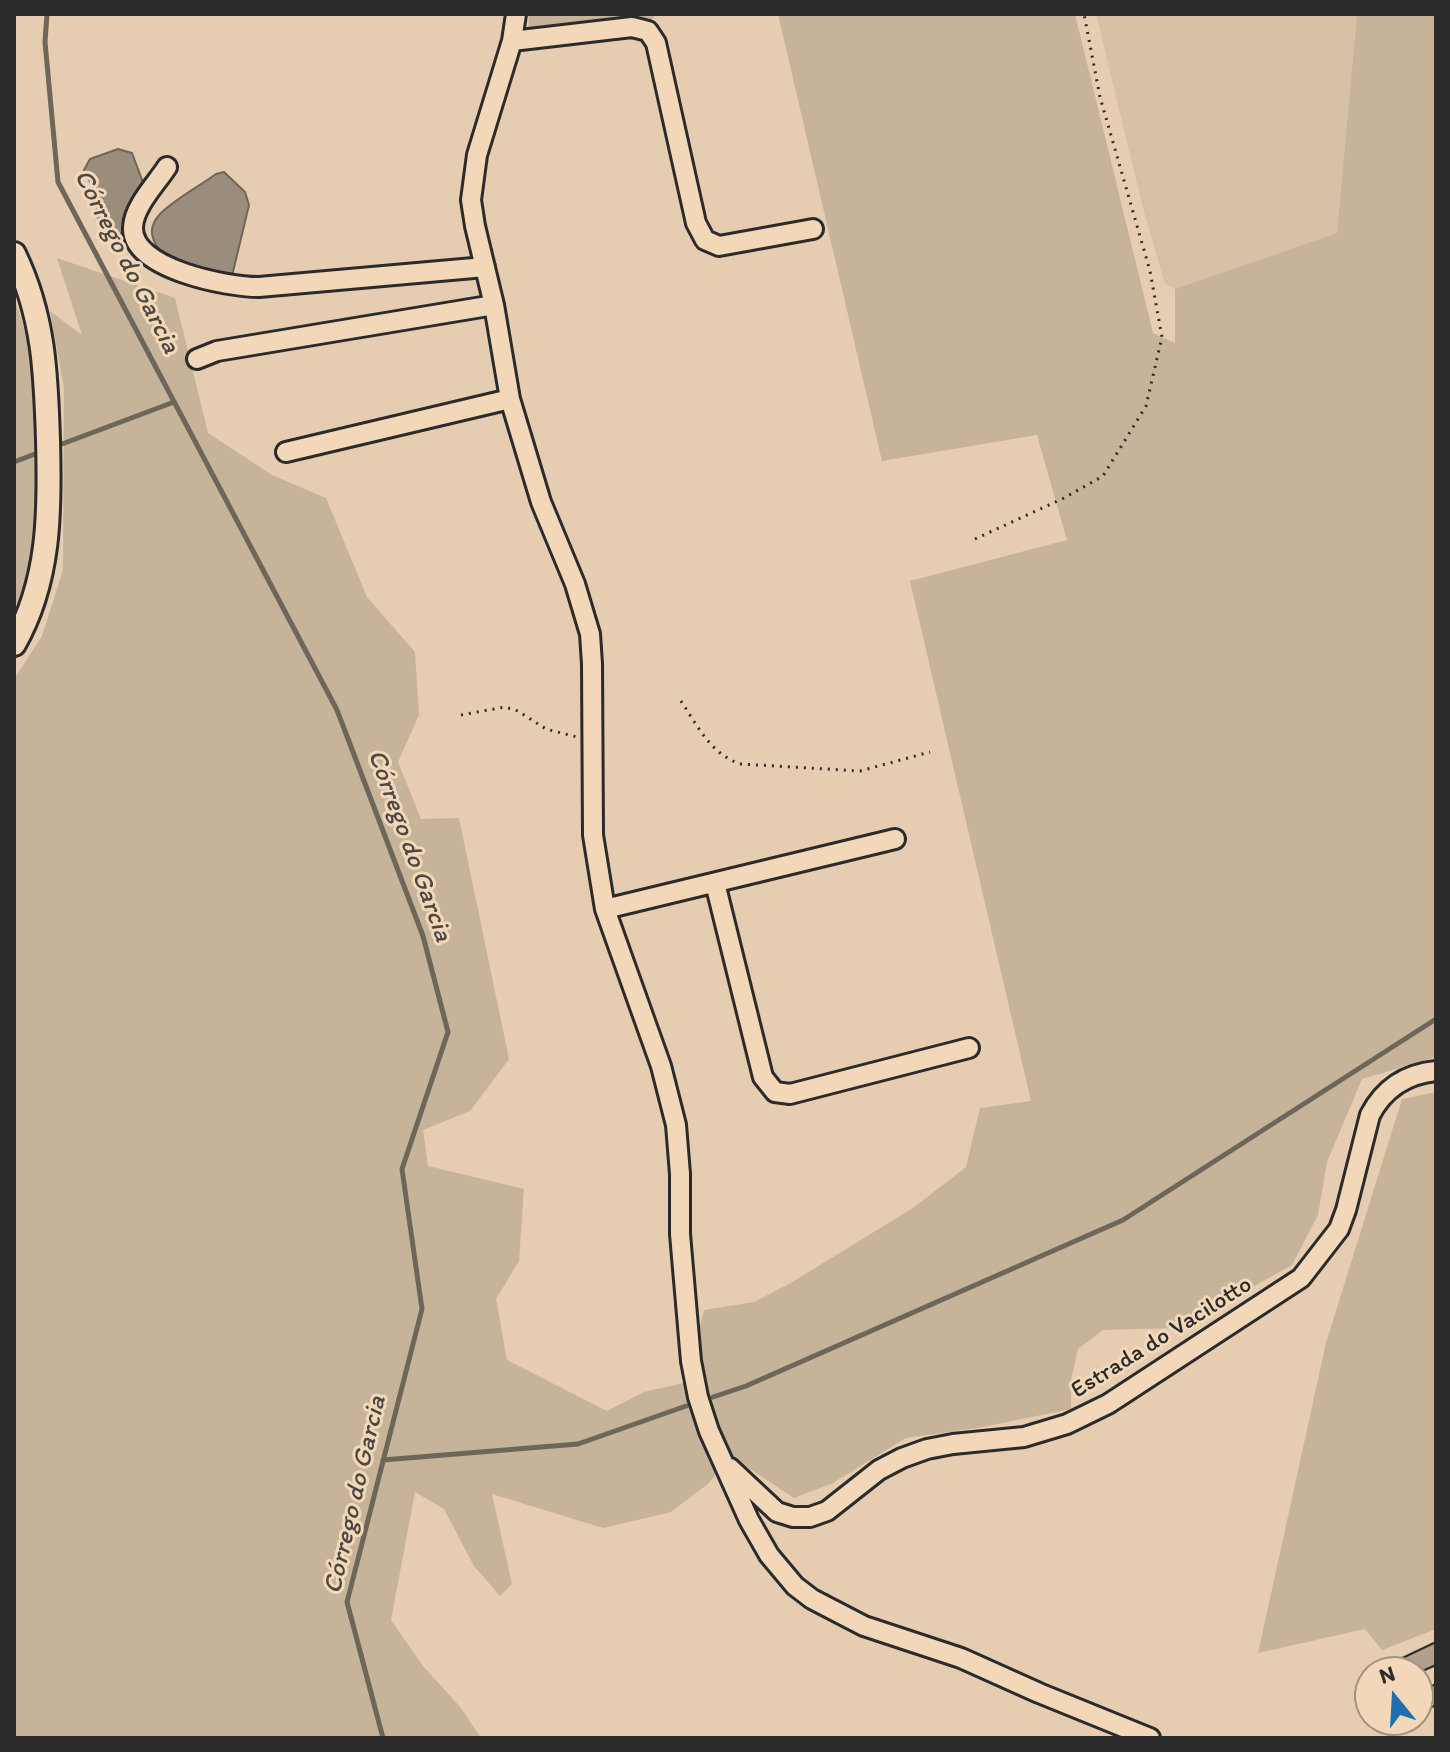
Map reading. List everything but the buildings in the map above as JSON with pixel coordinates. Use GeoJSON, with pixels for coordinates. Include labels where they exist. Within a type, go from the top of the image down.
{"type":"FeatureCollection","features":[{"type":"Feature","properties":{"kind":"street"},"geometry":{"type":"LineString","coordinates":[[516,14],[512,41],[477,155],[471,200],[510,399],[550,529],[575,584],[585,615],[592,664],[593,835],[605,909],[661,1066],[676,1125],[680,1234],[691,1361],[709,1431],[749,1520],[769,1555],[795,1586],[812,1599],[864,1626],[961,1658],[1150,1738]]}},
{"type":"Feature","properties":{"kind":"street"},"geometry":{"type":"LineString","coordinates":[[512,41],[632,27],[648,31],[656,43],[696,223],[702,236],[713,245],[727,246],[813,229]]}},
{"type":"Feature","properties":{"kind":"street"},"geometry":{"type":"LineString","coordinates":[[167,167],[136,215],[134,236],[146,254],[209,281],[259,287],[485,267]]}},
{"type":"Feature","properties":{"kind":"street"},"geometry":{"type":"LineString","coordinates":[[14,254],[36,311],[43,340],[50,503],[47,544],[39,586],[14,644]]}},
{"type":"Feature","properties":{"kind":"street"},"geometry":{"type":"LineString","coordinates":[[197,359],[217,351],[494,305]]}},
{"type":"Feature","properties":{"kind":"street"},"geometry":{"type":"LineString","coordinates":[[286,452],[510,399]]}},
{"type":"Feature","properties":{"kind":"street"},"geometry":{"type":"LineString","coordinates":[[605,909],[895,839]]}},
{"type":"Feature","properties":{"kind":"street"},"geometry":{"type":"LineString","coordinates":[[715,883],[763,1077],[775,1092],[790,1094],[969,1048]]}},
{"type":"Feature","properties":{"kind":"street","name":"Estrada do Vacilotto"},"geometry":{"type":"LineString","coordinates":[[725,1464],[777,1512],[793,1517],[810,1517],[827,1511],[879,1470],[902,1458],[953,1444],[1024,1437],[1067,1424],[1108,1404],[1301,1278],[1339,1229],[1375,1104],[1400,1081],[1421,1072],[1436,1071]]}},
{"type":"Feature","properties":{"kind":"path"},"geometry":{"type":"LineString","coordinates":[[975,539],[1064,498],[1103,476],[1146,406],[1162,337],[1150,271],[1100,97],[1084,14]]}},
{"type":"Feature","properties":{"kind":"path"},"geometry":{"type":"LineString","coordinates":[[681,701],[714,749],[741,764],[860,771],[930,752]]}},
{"type":"Feature","properties":{"kind":"path"},"geometry":{"type":"LineString","coordinates":[[461,715],[505,707],[518,711],[546,729],[593,740]]}},
{"type":"Feature","properties":{"kind":"shaded area"},"geometry":{"type":"Polygon","coordinates":[[[529,14],[655,14],[653,19],[528,32],[529,14]]]}},
{"type":"Feature","properties":{"kind":"shaded area"},"geometry":{"type":"Polygon","coordinates":[[[778,14],[1075,14],[1153,333],[1175,343],[1175,289],[1337,233],[1357,14],[1436,14],[1436,1057],[1362,1079],[1327,1162],[1318,1215],[1292,1265],[1179,1328],[1103,1330],[1078,1349],[1071,1380],[1071,1409],[978,1428],[906,1438],[833,1483],[794,1498],[730,1456],[709,1483],[671,1512],[603,1528],[492,1494],[512,1584],[500,1596],[474,1566],[444,1509],[415,1492],[391,1620],[423,1666],[461,1708],[481,1738],[14,1738],[14,679],[42,636],[63,570],[64,388],[50,311],[82,335],[57,258],[175,298],[208,433],[272,475],[326,498],[367,597],[415,652],[419,715],[398,762],[421,819],[459,818],[509,1059],[470,1111],[423,1130],[428,1166],[524,1189],[519,1261],[496,1299],[507,1360],[607,1411],[644,1392],[701,1379],[696,1343],[704,1310],[754,1302],[913,1208],[966,1167],[980,1108],[1031,1101],[910,581],[1067,540],[1037,435],[882,461],[778,14]]]}},
{"type":"Feature","properties":{"kind":"shaded area"},"geometry":{"type":"Polygon","coordinates":[[[1096,14],[1357,14],[1337,233],[1175,289],[1165,284],[1143,208],[1096,14]]]}},
{"type":"Feature","properties":{"kind":"shaded area"},"geometry":{"type":"Polygon","coordinates":[[[118,149],[132,153],[144,185],[128,228],[120,234],[100,223],[92,185],[84,170],[90,159],[118,149]]]}},
{"type":"Feature","properties":{"kind":"shaded area"},"geometry":{"type":"Polygon","coordinates":[[[224,172],[245,192],[249,205],[232,276],[195,271],[176,263],[160,250],[152,233],[160,214],[216,174],[224,172]]]}},
{"type":"Feature","properties":{"kind":"shaded area"},"geometry":{"type":"Polygon","coordinates":[[[14,296],[34,361],[37,415],[35,557],[14,610],[14,296]]]}},
{"type":"Feature","properties":{"kind":"shaded area"},"geometry":{"type":"Polygon","coordinates":[[[1436,1092],[1436,1629],[1382,1650],[1365,1629],[1258,1653],[1326,1343],[1402,1099],[1436,1092]]]}},
{"type":"Feature","properties":{"kind":"waterway","name":"Córrego do Garcia"},"geometry":{"type":"LineString","coordinates":[[47,14],[45,42],[58,182],[337,710],[423,936],[448,1032],[402,1169],[422,1309],[347,1602],[383,1738]]}},
{"type":"Feature","properties":{"kind":"waterway"},"geometry":{"type":"LineString","coordinates":[[62,444],[174,402]]}},
{"type":"Feature","properties":{"kind":"waterway"},"geometry":{"type":"LineString","coordinates":[[14,462],[35,454]]}},
{"type":"Feature","properties":{"kind":"waterway"},"geometry":{"type":"LineString","coordinates":[[713,1397],[746,1386],[1123,1220],[1436,1019]]}},
{"type":"Feature","properties":{"kind":"waterway"},"geometry":{"type":"LineString","coordinates":[[383,1460],[578,1444],[686,1406]]}}]}
